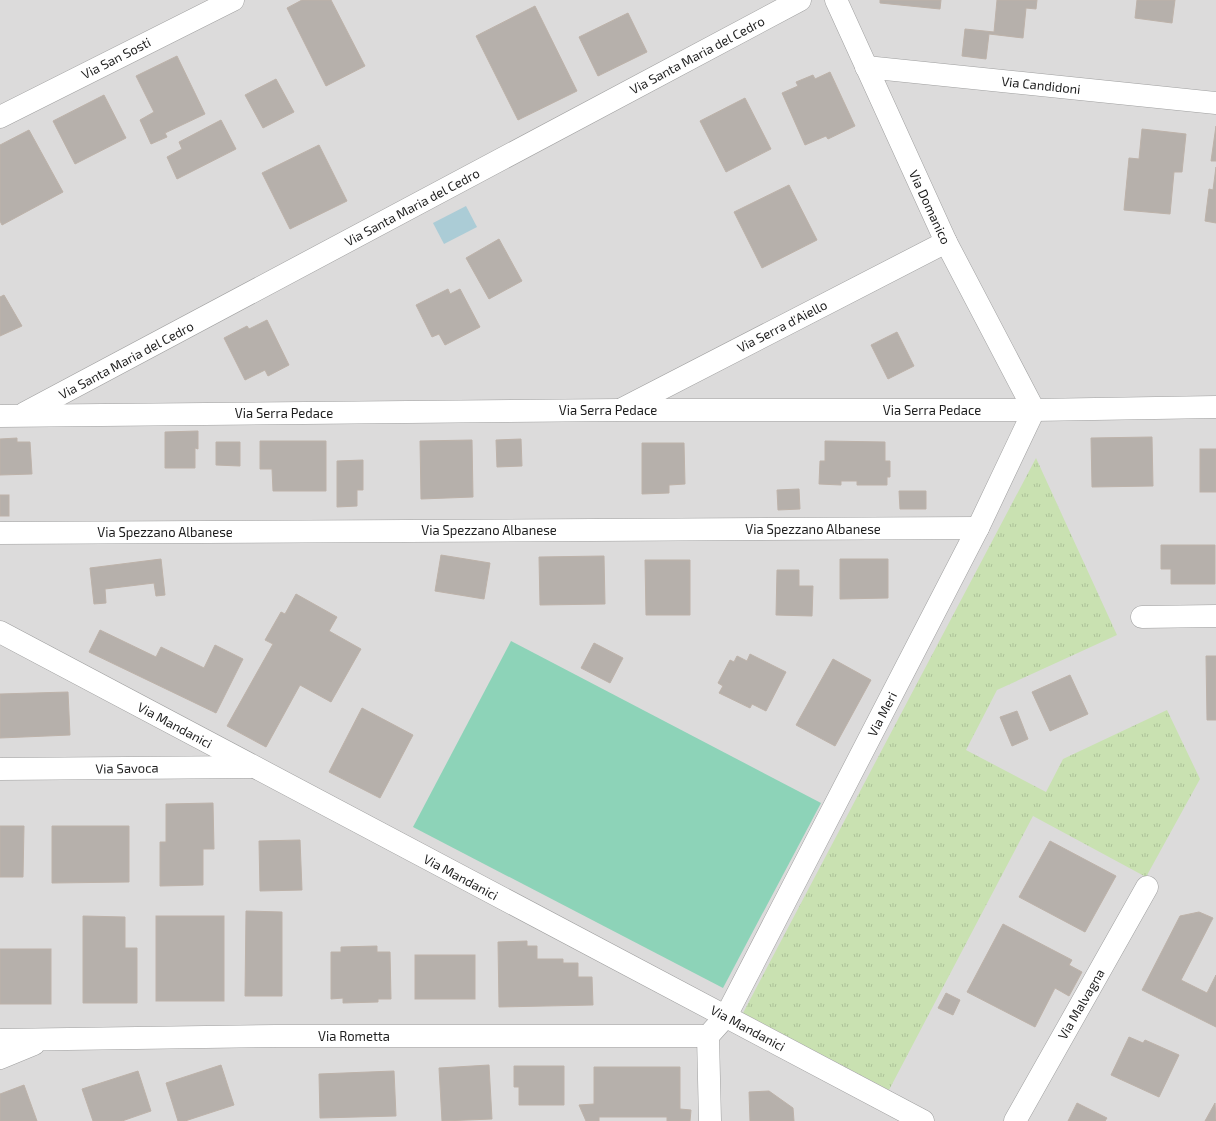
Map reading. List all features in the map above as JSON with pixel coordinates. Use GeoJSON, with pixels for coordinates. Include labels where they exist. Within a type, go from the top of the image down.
{"type":"FeatureCollection","features":[{"type":"Feature","properties":{"kind":"street","name":"Via San Sosti"},"geometry":{"type":"LineString","coordinates":[[0,117],[233,0]]}},
{"type":"Feature","properties":{"kind":"street","name":"Via Santa Maria del Cedro"},"geometry":{"type":"LineString","coordinates":[[23,415],[800,0]]}},
{"type":"Feature","properties":{"kind":"street","name":"Via Domanico"},"geometry":{"type":"LineString","coordinates":[[836,0],[946,242],[1034,410]]}},
{"type":"Feature","properties":{"kind":"street","name":"Via Candidoni"},"geometry":{"type":"LineString","coordinates":[[866,67],[1216,103]]}},
{"type":"Feature","properties":{"kind":"street","name":"Via Serra d'Aiello"},"geometry":{"type":"LineString","coordinates":[[619,410],[946,242]]}},
{"type":"Feature","properties":{"kind":"street","name":"Via Serra Pedace"},"geometry":{"type":"LineString","coordinates":[[0,416],[619,410],[1034,410],[1216,407]]}},
{"type":"Feature","properties":{"kind":"street","name":"Via Meri"},"geometry":{"type":"LineString","coordinates":[[708,1036],[726,1016],[978,528],[1034,410]]}},
{"type":"Feature","properties":{"kind":"street","name":"Via Spezzano Albanese"},"geometry":{"type":"LineString","coordinates":[[0,533],[978,528]]}},
{"type":"Feature","properties":{"kind":"street"},"geometry":{"type":"LineString","coordinates":[[1142,617],[1216,616]]}},
{"type":"Feature","properties":{"kind":"street","name":"Via Mandanici"},"geometry":{"type":"LineString","coordinates":[[0,632],[923,1121]]}},
{"type":"Feature","properties":{"kind":"street","name":"Via Savoca"},"geometry":{"type":"LineString","coordinates":[[0,769],[253,767]]}},
{"type":"Feature","properties":{"kind":"street","name":"Via Malvagna"},"geometry":{"type":"LineString","coordinates":[[1015,1121],[1147,887]]}},
{"type":"Feature","properties":{"kind":"street","name":"Via Rometta"},"geometry":{"type":"LineString","coordinates":[[0,1040],[276,1036],[708,1036]]}},
{"type":"Feature","properties":{"kind":"street"},"geometry":{"type":"LineString","coordinates":[[708,1036],[710,1121]]}},
{"type":"Feature","properties":{"kind":"street"},"geometry":{"type":"LineString","coordinates":[[0,1058],[46,1040]]}},
{"type":"Feature","properties":{"kind":"shaded area"},"geometry":{"type":"Polygon","coordinates":[[[0,0],[1216,0],[1216,1121],[0,1121],[0,0]]]}},
{"type":"Feature","properties":{"kind":"green space"},"geometry":{"type":"Polygon","coordinates":[[[1036,458],[1117,635],[997,690],[966,750],[1046,792],[1063,759],[1167,710],[1200,779],[1146,877],[1033,816],[889,1090],[743,1013],[1036,458]]]}},
{"type":"Feature","properties":{"kind":"green space"},"geometry":{"type":"Polygon","coordinates":[[[511,641],[821,803],[723,988],[413,827],[511,641]]]}},
{"type":"Feature","properties":{"kind":"water"},"geometry":{"type":"Polygon","coordinates":[[[466,206],[477,227],[444,244],[433,223],[466,206]]]}},
{"type":"Feature","properties":{"kind":"building"},"geometry":{"type":"Polygon","coordinates":[[[302,0],[331,0],[365,66],[326,86],[287,8],[302,0]]]}},
{"type":"Feature","properties":{"kind":"building"},"geometry":{"type":"Polygon","coordinates":[[[880,0],[941,0],[940,9],[880,3],[880,0]]]}},
{"type":"Feature","properties":{"kind":"building"},"geometry":{"type":"Polygon","coordinates":[[[997,0],[1037,0],[1036,9],[1026,8],[1023,38],[989,34],[986,59],[962,56],[965,29],[994,32],[997,0]]]}},
{"type":"Feature","properties":{"kind":"building"},"geometry":{"type":"Polygon","coordinates":[[[1137,0],[1175,0],[1172,23],[1135,18],[1137,0]]]}},
{"type":"Feature","properties":{"kind":"building"},"geometry":{"type":"Polygon","coordinates":[[[535,6],[577,91],[518,120],[476,36],[535,6]]]}},
{"type":"Feature","properties":{"kind":"building"},"geometry":{"type":"Polygon","coordinates":[[[628,13],[647,52],[598,76],[579,37],[628,13]]]}},
{"type":"Feature","properties":{"kind":"building"},"geometry":{"type":"Polygon","coordinates":[[[177,56],[205,114],[165,133],[167,137],[151,144],[140,120],[154,112],[136,76],[177,56]]]}},
{"type":"Feature","properties":{"kind":"building"},"geometry":{"type":"Polygon","coordinates":[[[830,72],[855,126],[828,139],[826,136],[805,145],[782,93],[798,86],[796,82],[813,75],[815,79],[830,72]]]}},
{"type":"Feature","properties":{"kind":"building"},"geometry":{"type":"Polygon","coordinates":[[[276,79],[294,112],[263,128],[245,95],[276,79]]]}},
{"type":"Feature","properties":{"kind":"building"},"geometry":{"type":"Polygon","coordinates":[[[104,95],[126,138],[75,164],[53,121],[104,95]]]}},
{"type":"Feature","properties":{"kind":"building"},"geometry":{"type":"Polygon","coordinates":[[[745,98],[771,149],[726,172],[700,121],[745,98]]]}},
{"type":"Feature","properties":{"kind":"building"},"geometry":{"type":"Polygon","coordinates":[[[221,120],[236,149],[177,179],[167,157],[182,149],[179,142],[221,120]]]}},
{"type":"Feature","properties":{"kind":"building"},"geometry":{"type":"Polygon","coordinates":[[[1216,126],[1216,161],[1211,161],[1216,126]]]}},
{"type":"Feature","properties":{"kind":"building"},"geometry":{"type":"Polygon","coordinates":[[[1142,129],[1186,134],[1182,172],[1174,172],[1170,214],[1124,210],[1129,158],[1139,159],[1142,129]]]}},
{"type":"Feature","properties":{"kind":"building"},"geometry":{"type":"Polygon","coordinates":[[[29,130],[63,192],[2,225],[0,221],[0,145],[29,130]]]}},
{"type":"Feature","properties":{"kind":"building"},"geometry":{"type":"Polygon","coordinates":[[[319,145],[347,201],[290,229],[262,173],[319,145]]]}},
{"type":"Feature","properties":{"kind":"building"},"geometry":{"type":"Polygon","coordinates":[[[1216,167],[1216,223],[1205,221],[1209,189],[1213,190],[1216,167]]]}},
{"type":"Feature","properties":{"kind":"building"},"geometry":{"type":"Polygon","coordinates":[[[789,185],[817,240],[762,268],[734,212],[789,185]]]}},
{"type":"Feature","properties":{"kind":"building"},"geometry":{"type":"Polygon","coordinates":[[[499,239],[522,281],[489,299],[466,258],[499,239]]]}},
{"type":"Feature","properties":{"kind":"building"},"geometry":{"type":"Polygon","coordinates":[[[448,289],[450,294],[460,289],[480,327],[445,345],[439,334],[432,337],[416,305],[448,289]]]}},
{"type":"Feature","properties":{"kind":"building"},"geometry":{"type":"Polygon","coordinates":[[[4,295],[22,326],[0,336],[0,297],[4,295]]]}},
{"type":"Feature","properties":{"kind":"building"},"geometry":{"type":"Polygon","coordinates":[[[267,320],[289,365],[268,376],[265,370],[245,380],[224,338],[247,326],[249,329],[267,320]]]}},
{"type":"Feature","properties":{"kind":"building"},"geometry":{"type":"Polygon","coordinates":[[[897,332],[914,366],[888,379],[871,345],[897,332]]]}},
{"type":"Feature","properties":{"kind":"building"},"geometry":{"type":"Polygon","coordinates":[[[198,431],[198,449],[195,448],[195,468],[165,468],[165,432],[198,431]]]}},
{"type":"Feature","properties":{"kind":"building"},"geometry":{"type":"Polygon","coordinates":[[[1152,437],[1153,486],[1092,487],[1091,438],[1152,437]]]}},
{"type":"Feature","properties":{"kind":"building"},"geometry":{"type":"Polygon","coordinates":[[[17,438],[17,442],[30,442],[32,474],[0,475],[0,439],[17,438]]]}},
{"type":"Feature","properties":{"kind":"building"},"geometry":{"type":"Polygon","coordinates":[[[521,439],[522,466],[497,467],[496,440],[521,439]]]}},
{"type":"Feature","properties":{"kind":"building"},"geometry":{"type":"Polygon","coordinates":[[[472,440],[473,497],[421,499],[420,441],[472,440]]]}},
{"type":"Feature","properties":{"kind":"building"},"geometry":{"type":"Polygon","coordinates":[[[260,441],[326,441],[326,491],[273,491],[272,469],[260,469],[260,441]]]}},
{"type":"Feature","properties":{"kind":"building"},"geometry":{"type":"Polygon","coordinates":[[[825,441],[885,442],[885,461],[890,461],[890,477],[887,477],[887,485],[857,485],[857,481],[841,481],[841,485],[819,484],[820,461],[825,461],[825,441]]]}},
{"type":"Feature","properties":{"kind":"building"},"geometry":{"type":"Polygon","coordinates":[[[216,442],[240,442],[240,466],[216,465],[216,442]]]}},
{"type":"Feature","properties":{"kind":"building"},"geometry":{"type":"Polygon","coordinates":[[[642,443],[684,443],[685,484],[669,485],[669,493],[642,494],[642,443]]]}},
{"type":"Feature","properties":{"kind":"building"},"geometry":{"type":"Polygon","coordinates":[[[1200,449],[1216,449],[1216,492],[1200,492],[1200,449]]]}},
{"type":"Feature","properties":{"kind":"building"},"geometry":{"type":"Polygon","coordinates":[[[363,460],[363,490],[357,490],[357,506],[337,507],[337,461],[363,460]]]}},
{"type":"Feature","properties":{"kind":"building"},"geometry":{"type":"Polygon","coordinates":[[[799,489],[800,509],[778,510],[777,490],[799,489]]]}},
{"type":"Feature","properties":{"kind":"building"},"geometry":{"type":"Polygon","coordinates":[[[899,491],[926,491],[926,509],[900,509],[899,491]]]}},
{"type":"Feature","properties":{"kind":"building"},"geometry":{"type":"Polygon","coordinates":[[[0,495],[9,495],[9,516],[0,516],[0,495]]]}},
{"type":"Feature","properties":{"kind":"building"},"geometry":{"type":"Polygon","coordinates":[[[1161,545],[1215,545],[1215,584],[1171,584],[1171,569],[1161,569],[1161,545]]]}},
{"type":"Feature","properties":{"kind":"building"},"geometry":{"type":"Polygon","coordinates":[[[441,555],[490,563],[484,599],[435,591],[441,555]]]}},
{"type":"Feature","properties":{"kind":"building"},"geometry":{"type":"Polygon","coordinates":[[[604,556],[605,604],[540,605],[539,557],[604,556]]]}},
{"type":"Feature","properties":{"kind":"building"},"geometry":{"type":"Polygon","coordinates":[[[161,559],[165,595],[156,596],[154,583],[105,589],[106,603],[94,604],[90,568],[161,559]]]}},
{"type":"Feature","properties":{"kind":"building"},"geometry":{"type":"Polygon","coordinates":[[[840,559],[888,559],[888,598],[840,599],[840,559]]]}},
{"type":"Feature","properties":{"kind":"building"},"geometry":{"type":"Polygon","coordinates":[[[645,560],[690,560],[690,615],[646,615],[645,560]]]}},
{"type":"Feature","properties":{"kind":"building"},"geometry":{"type":"Polygon","coordinates":[[[777,570],[799,570],[799,586],[813,586],[812,616],[776,615],[777,570]]]}},
{"type":"Feature","properties":{"kind":"building"},"geometry":{"type":"Polygon","coordinates":[[[296,594],[337,617],[329,631],[361,649],[331,702],[300,685],[266,747],[227,726],[273,644],[265,640],[281,612],[285,614],[296,594]]]}},
{"type":"Feature","properties":{"kind":"building"},"geometry":{"type":"Polygon","coordinates":[[[100,630],[156,657],[161,647],[204,668],[215,645],[243,659],[216,713],[89,652],[100,630]]]}},
{"type":"Feature","properties":{"kind":"building"},"geometry":{"type":"Polygon","coordinates":[[[594,643],[623,658],[610,683],[581,668],[594,643]]]}},
{"type":"Feature","properties":{"kind":"building"},"geometry":{"type":"Polygon","coordinates":[[[750,654],[786,672],[766,711],[752,704],[750,708],[719,693],[723,686],[718,683],[730,660],[734,662],[737,656],[747,661],[750,654]]]}},
{"type":"Feature","properties":{"kind":"building"},"geometry":{"type":"Polygon","coordinates":[[[1206,656],[1216,656],[1216,720],[1207,720],[1206,656]]]}},
{"type":"Feature","properties":{"kind":"building"},"geometry":{"type":"Polygon","coordinates":[[[833,659],[871,680],[835,746],[796,725],[833,659]]]}},
{"type":"Feature","properties":{"kind":"building"},"geometry":{"type":"Polygon","coordinates":[[[1070,675],[1088,714],[1050,731],[1032,692],[1070,675]]]}},
{"type":"Feature","properties":{"kind":"building"},"geometry":{"type":"Polygon","coordinates":[[[68,692],[70,735],[0,738],[0,694],[68,692]]]}},
{"type":"Feature","properties":{"kind":"building"},"geometry":{"type":"Polygon","coordinates":[[[362,708],[413,735],[380,798],[329,772],[362,708]]]}},
{"type":"Feature","properties":{"kind":"building"},"geometry":{"type":"Polygon","coordinates":[[[1017,711],[1028,739],[1012,746],[1000,717],[1017,711]]]}},
{"type":"Feature","properties":{"kind":"building"},"geometry":{"type":"Polygon","coordinates":[[[213,803],[214,849],[203,849],[203,885],[160,886],[160,842],[166,842],[166,804],[213,803]]]}},
{"type":"Feature","properties":{"kind":"building"},"geometry":{"type":"Polygon","coordinates":[[[0,826],[24,826],[23,877],[0,877],[0,826]]]}},
{"type":"Feature","properties":{"kind":"building"},"geometry":{"type":"Polygon","coordinates":[[[52,826],[129,826],[129,882],[52,883],[52,826]]]}},
{"type":"Feature","properties":{"kind":"building"},"geometry":{"type":"Polygon","coordinates":[[[300,840],[302,890],[260,891],[259,841],[300,840]]]}},
{"type":"Feature","properties":{"kind":"building"},"geometry":{"type":"Polygon","coordinates":[[[1050,841],[1116,876],[1085,932],[1019,897],[1050,841]]]}},
{"type":"Feature","properties":{"kind":"building"},"geometry":{"type":"Polygon","coordinates":[[[246,911],[282,912],[282,996],[245,996],[246,911]]]}},
{"type":"Feature","properties":{"kind":"building"},"geometry":{"type":"Polygon","coordinates":[[[1199,912],[1213,918],[1181,980],[1207,993],[1216,975],[1216,1027],[1142,990],[1180,916],[1199,912]]]}},
{"type":"Feature","properties":{"kind":"building"},"geometry":{"type":"Polygon","coordinates":[[[83,916],[125,917],[125,948],[137,948],[137,1003],[83,1003],[83,916]]]}},
{"type":"Feature","properties":{"kind":"building"},"geometry":{"type":"Polygon","coordinates":[[[156,916],[224,916],[224,1001],[156,1001],[156,916]]]}},
{"type":"Feature","properties":{"kind":"building"},"geometry":{"type":"Polygon","coordinates":[[[1003,924],[1072,960],[1069,965],[1082,972],[1069,996],[1055,988],[1035,1027],[967,992],[1003,924]]]}},
{"type":"Feature","properties":{"kind":"building"},"geometry":{"type":"Polygon","coordinates":[[[527,941],[527,946],[537,946],[537,959],[563,959],[563,963],[578,963],[578,977],[592,977],[593,1005],[499,1007],[498,942],[527,941]]]}},
{"type":"Feature","properties":{"kind":"building"},"geometry":{"type":"Polygon","coordinates":[[[377,946],[377,952],[390,952],[391,999],[378,999],[378,1002],[343,1003],[343,998],[331,999],[331,952],[341,952],[341,947],[377,946]]]}},
{"type":"Feature","properties":{"kind":"building"},"geometry":{"type":"Polygon","coordinates":[[[0,949],[51,949],[51,1004],[0,1004],[0,949]]]}},
{"type":"Feature","properties":{"kind":"building"},"geometry":{"type":"Polygon","coordinates":[[[415,955],[475,955],[475,999],[415,999],[415,955]]]}},
{"type":"Feature","properties":{"kind":"building"},"geometry":{"type":"Polygon","coordinates":[[[946,993],[960,1000],[953,1015],[938,1008],[946,993]]]}},
{"type":"Feature","properties":{"kind":"building"},"geometry":{"type":"Polygon","coordinates":[[[1129,1037],[1143,1043],[1145,1040],[1179,1055],[1159,1097],[1111,1075],[1129,1037]]]}},
{"type":"Feature","properties":{"kind":"building"},"geometry":{"type":"Polygon","coordinates":[[[221,1065],[234,1105],[185,1121],[178,1121],[166,1083],[221,1065]]]}},
{"type":"Feature","properties":{"kind":"building"},"geometry":{"type":"Polygon","coordinates":[[[489,1065],[492,1119],[442,1121],[439,1068],[489,1065]]]}},
{"type":"Feature","properties":{"kind":"building"},"geometry":{"type":"Polygon","coordinates":[[[514,1066],[564,1066],[564,1105],[519,1105],[519,1087],[514,1087],[514,1066]]]}},
{"type":"Feature","properties":{"kind":"building"},"geometry":{"type":"Polygon","coordinates":[[[594,1067],[680,1067],[680,1109],[691,1110],[690,1121],[667,1121],[667,1117],[599,1117],[599,1121],[586,1121],[579,1105],[594,1104],[594,1067]]]}},
{"type":"Feature","properties":{"kind":"building"},"geometry":{"type":"Polygon","coordinates":[[[138,1071],[151,1111],[122,1121],[93,1121],[82,1089],[138,1071]]]}},
{"type":"Feature","properties":{"kind":"building"},"geometry":{"type":"Polygon","coordinates":[[[394,1071],[396,1116],[320,1118],[319,1074],[394,1071]]]}},
{"type":"Feature","properties":{"kind":"building"},"geometry":{"type":"Polygon","coordinates":[[[24,1085],[37,1121],[0,1121],[0,1094],[24,1085]]]}},
{"type":"Feature","properties":{"kind":"building"},"geometry":{"type":"Polygon","coordinates":[[[769,1091],[793,1108],[794,1121],[750,1121],[749,1092],[769,1091]]]}},
{"type":"Feature","properties":{"kind":"building"},"geometry":{"type":"Polygon","coordinates":[[[1077,1103],[1107,1118],[1105,1121],[1068,1121],[1077,1103]]]}},
{"type":"Feature","properties":{"kind":"building"},"geometry":{"type":"Polygon","coordinates":[[[1215,1103],[1216,1121],[1205,1121],[1215,1103]]]}}]}
